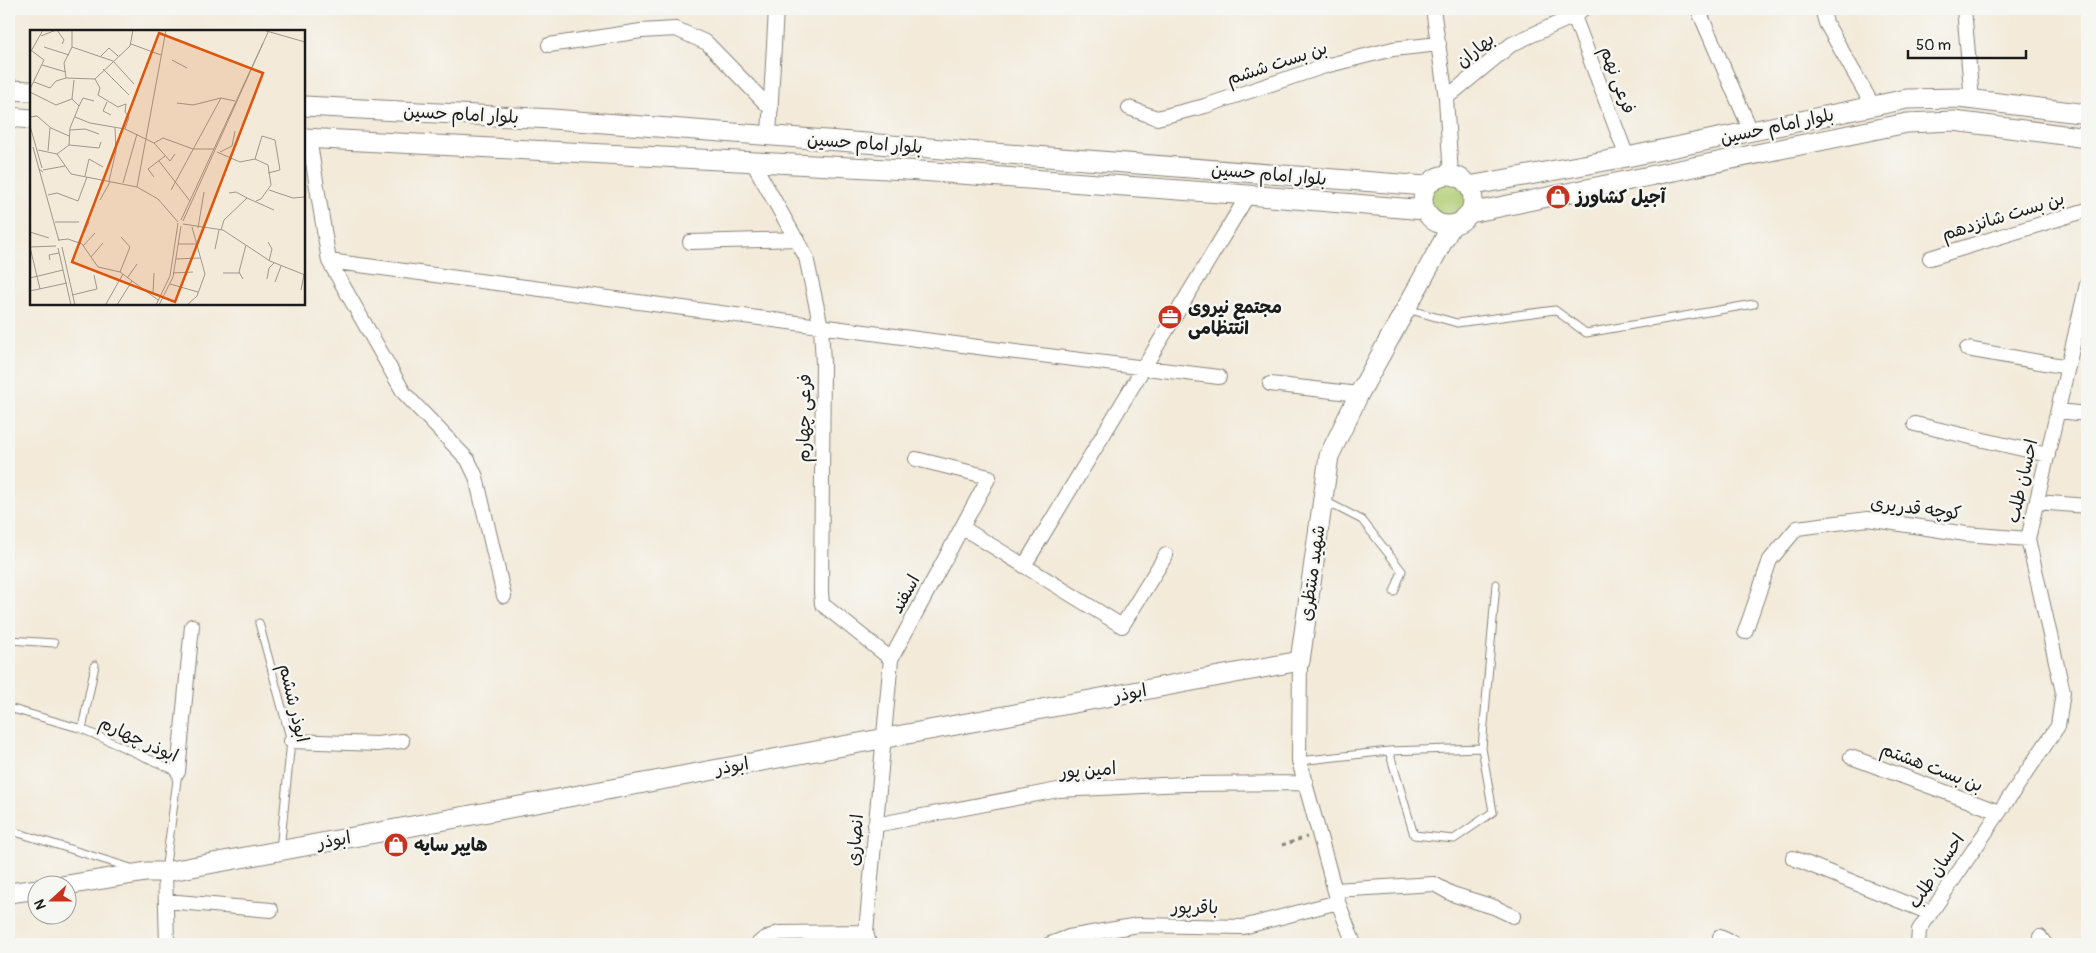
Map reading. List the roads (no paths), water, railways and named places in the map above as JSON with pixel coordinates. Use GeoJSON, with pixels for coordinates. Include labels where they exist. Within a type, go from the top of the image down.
{"type":"FeatureCollection","features":[{"type":"Feature","properties":{"kind":"street"},"geometry":{"type":"LineString","coordinates":[[770,135],[776,9]]}},
{"type":"Feature","properties":{"kind":"street"},"geometry":{"type":"LineString","coordinates":[[1433,9],[1446,98],[1451,175]]}},
{"type":"Feature","properties":{"kind":"street"},"geometry":{"type":"LineString","coordinates":[[1698,9],[1751,131]]}},
{"type":"Feature","properties":{"kind":"street"},"geometry":{"type":"LineString","coordinates":[[1822,9],[1826,24],[1872,106]]}},
{"type":"Feature","properties":{"kind":"street"},"geometry":{"type":"LineString","coordinates":[[1964,9],[1972,100]]}},
{"type":"Feature","properties":{"kind":"street","name":"بهاران"},"geometry":{"type":"LineString","coordinates":[[1446,98],[1512,44],[1578,12]]}},
{"type":"Feature","properties":{"kind":"street","name":"فرعی نهم"},"geometry":{"type":"LineString","coordinates":[[1578,12],[1627,157]]}},
{"type":"Feature","properties":{"kind":"street"},"geometry":{"type":"LineString","coordinates":[[549,46],[641,31],[676,29],[707,43],[771,109]]}},
{"type":"Feature","properties":{"kind":"street","name":"بن بست ششم"},"geometry":{"type":"LineString","coordinates":[[1129,108],[1157,118],[1205,106],[1325,66],[1393,49],[1438,44]]}},
{"type":"Feature","properties":{"kind":"street"},"geometry":{"type":"LineString","coordinates":[[9,90],[30,91]]}},
{"type":"Feature","properties":{"kind":"street","name":"بلوار امام حسین"},"geometry":{"type":"LineString","coordinates":[[1469,186],[1627,157],[1907,99],[1959,98],[2087,114]]}},
{"type":"Feature","properties":{"kind":"street","name":"بلوار امام حسین"},"geometry":{"type":"LineString","coordinates":[[305,106],[552,119],[1426,186]]}},
{"type":"Feature","properties":{"kind":"street"},"geometry":{"type":"LineString","coordinates":[[9,117],[30,119]]}},
{"type":"Feature","properties":{"kind":"street","name":"بلوار امام حسین"},"geometry":{"type":"LineString","coordinates":[[1470,213],[1907,123],[1954,121],[2087,138]]}},
{"type":"Feature","properties":{"kind":"street"},"geometry":{"type":"LineString","coordinates":[[306,138],[329,261],[404,393],[468,460],[476,478],[504,596]]}},
{"type":"Feature","properties":{"kind":"street","name":"بلوار امام حسین"},"geometry":{"type":"LineString","coordinates":[[306,138],[752,160],[1248,195],[1424,210]]}},
{"type":"Feature","properties":{"kind":"street","name":"فرعی چهارم"},"geometry":{"type":"LineString","coordinates":[[752,160],[806,256],[821,327],[823,363],[822,604],[891,659]]}},
{"type":"Feature","properties":{"kind":"street"},"geometry":{"type":"LineString","coordinates":[[1451,175],[1458,177],[1469,186],[1473,199],[1470,213],[1459,223],[1452,225],[1436,222],[1424,210],[1422,202],[1426,186],[1437,177],[1451,175]]}},
{"type":"Feature","properties":{"kind":"street"},"geometry":{"type":"LineString","coordinates":[[1024,566],[1248,195]]}},
{"type":"Feature","properties":{"kind":"street","name":"بن بست شانزدهم"},"geometry":{"type":"LineString","coordinates":[[1930,258],[2087,210]]}},
{"type":"Feature","properties":{"kind":"street","name":"شهید منتظری"},"geometry":{"type":"LineString","coordinates":[[1354,944],[1337,896],[1299,761],[1300,661],[1329,456],[1359,394],[1452,225]]}},
{"type":"Feature","properties":{"kind":"street"},"geometry":{"type":"LineString","coordinates":[[690,242],[797,239]]}},
{"type":"Feature","properties":{"kind":"street"},"geometry":{"type":"LineString","coordinates":[[329,261],[821,327],[1219,377]]}},
{"type":"Feature","properties":{"kind":"street","name":"احسان طلب"},"geometry":{"type":"LineString","coordinates":[[1918,944],[1919,930],[2058,726],[2063,692],[2028,539],[2087,284]]}},
{"type":"Feature","properties":{"kind":"street"},"geometry":{"type":"LineString","coordinates":[[1967,349],[2068,367]]}},
{"type":"Feature","properties":{"kind":"street"},"geometry":{"type":"LineString","coordinates":[[1270,384],[1359,394]]}},
{"type":"Feature","properties":{"kind":"street"},"geometry":{"type":"LineString","coordinates":[[2058,411],[2087,414]]}},
{"type":"Feature","properties":{"kind":"street"},"geometry":{"type":"LineString","coordinates":[[1915,424],[2048,455]]}},
{"type":"Feature","properties":{"kind":"street","name":"اسفند"},"geometry":{"type":"LineString","coordinates":[[884,738],[891,659],[989,477],[916,459]]}},
{"type":"Feature","properties":{"kind":"street"},"geometry":{"type":"LineString","coordinates":[[2037,502],[2087,506]]}},
{"type":"Feature","properties":{"kind":"street","name":"کوچه قدریری"},"geometry":{"type":"LineString","coordinates":[[1745,632],[1770,560],[1797,528],[1868,518],[1966,534],[2028,539]]}},
{"type":"Feature","properties":{"kind":"street"},"geometry":{"type":"LineString","coordinates":[[963,528],[1122,626],[1166,555]]}},
{"type":"Feature","properties":{"kind":"street"},"geometry":{"type":"LineString","coordinates":[[178,772],[192,626]]}},
{"type":"Feature","properties":{"kind":"street","name":"ابوذر"},"geometry":{"type":"LineString","coordinates":[[78,883],[280,850],[1300,661]]}},
{"type":"Feature","properties":{"kind":"street","name":"انصاری"},"geometry":{"type":"LineString","coordinates":[[868,938],[875,826],[884,738]]}},
{"type":"Feature","properties":{"kind":"street"},"geometry":{"type":"LineString","coordinates":[[291,742],[377,744],[402,741]]}},
{"type":"Feature","properties":{"kind":"street","name":"بن بست هشتم"},"geometry":{"type":"LineString","coordinates":[[1851,756],[1999,812]]}},
{"type":"Feature","properties":{"kind":"street","name":"امین پور"},"geometry":{"type":"LineString","coordinates":[[875,826],[1058,790],[1184,784],[1306,783]]}},
{"type":"Feature","properties":{"kind":"street"},"geometry":{"type":"LineString","coordinates":[[1793,858],[1930,913]]}},
{"type":"Feature","properties":{"kind":"street"},"geometry":{"type":"LineString","coordinates":[[155,872],[166,900],[167,944]]}},
{"type":"Feature","properties":{"kind":"street","name":"باقرپور"},"geometry":{"type":"LineString","coordinates":[[1050,944],[1069,936],[1138,925],[1242,927],[1337,896],[1434,884],[1452,894],[1494,907],[1513,916]]}},
{"type":"Feature","properties":{"kind":"street"},"geometry":{"type":"LineString","coordinates":[[9,894],[28,891]]}},
{"type":"Feature","properties":{"kind":"street"},"geometry":{"type":"LineString","coordinates":[[166,900],[271,910]]}},
{"type":"Feature","properties":{"kind":"street"},"geometry":{"type":"LineString","coordinates":[[758,944],[764,939],[779,934],[868,938]]}},
{"type":"Feature","properties":{"kind":"street"},"geometry":{"type":"LineString","coordinates":[[1720,937],[1736,944]]}},
{"type":"Feature","properties":{"kind":"lane"},"geometry":{"type":"LineString","coordinates":[[1407,308],[1457,324],[1554,310],[1586,333],[1754,304]]}},
{"type":"Feature","properties":{"kind":"lane"},"geometry":{"type":"LineString","coordinates":[[1322,500],[1362,520],[1402,570],[1394,592]]}},
{"type":"Feature","properties":{"kind":"lane"},"geometry":{"type":"LineString","coordinates":[[1389,751],[1414,835],[1454,839],[1493,812],[1482,748],[1496,584]]}},
{"type":"Feature","properties":{"kind":"lane","name":"ابوذر ششم"},"geometry":{"type":"LineString","coordinates":[[259,623],[291,742],[280,850]]}},
{"type":"Feature","properties":{"kind":"lane"},"geometry":{"type":"LineString","coordinates":[[9,640],[54,643]]}},
{"type":"Feature","properties":{"kind":"lane","name":"ابوذر چهارم"},"geometry":{"type":"LineString","coordinates":[[95,665],[82,729],[178,772],[155,872]]}},
{"type":"Feature","properties":{"kind":"lane"},"geometry":{"type":"LineString","coordinates":[[9,708],[82,729]]}},
{"type":"Feature","properties":{"kind":"lane"},"geometry":{"type":"LineString","coordinates":[[1299,761],[1389,751],[1482,748]]}},
{"type":"Feature","properties":{"kind":"lane"},"geometry":{"type":"LineString","coordinates":[[9,830],[155,872]]}},
{"type":"Feature","properties":{"kind":"place","name":"آجیل کشاورز"},"geometry":{"type":"Point","coordinates":[1558,197]}},
{"type":"Feature","properties":{"kind":"place","name":"مجتمع نیروی انتتظامی"},"geometry":{"type":"Point","coordinates":[1170,317]}},
{"type":"Feature","properties":{"kind":"place","name":"هایپر‌ سایه"},"geometry":{"type":"Point","coordinates":[396,845]}}]}
